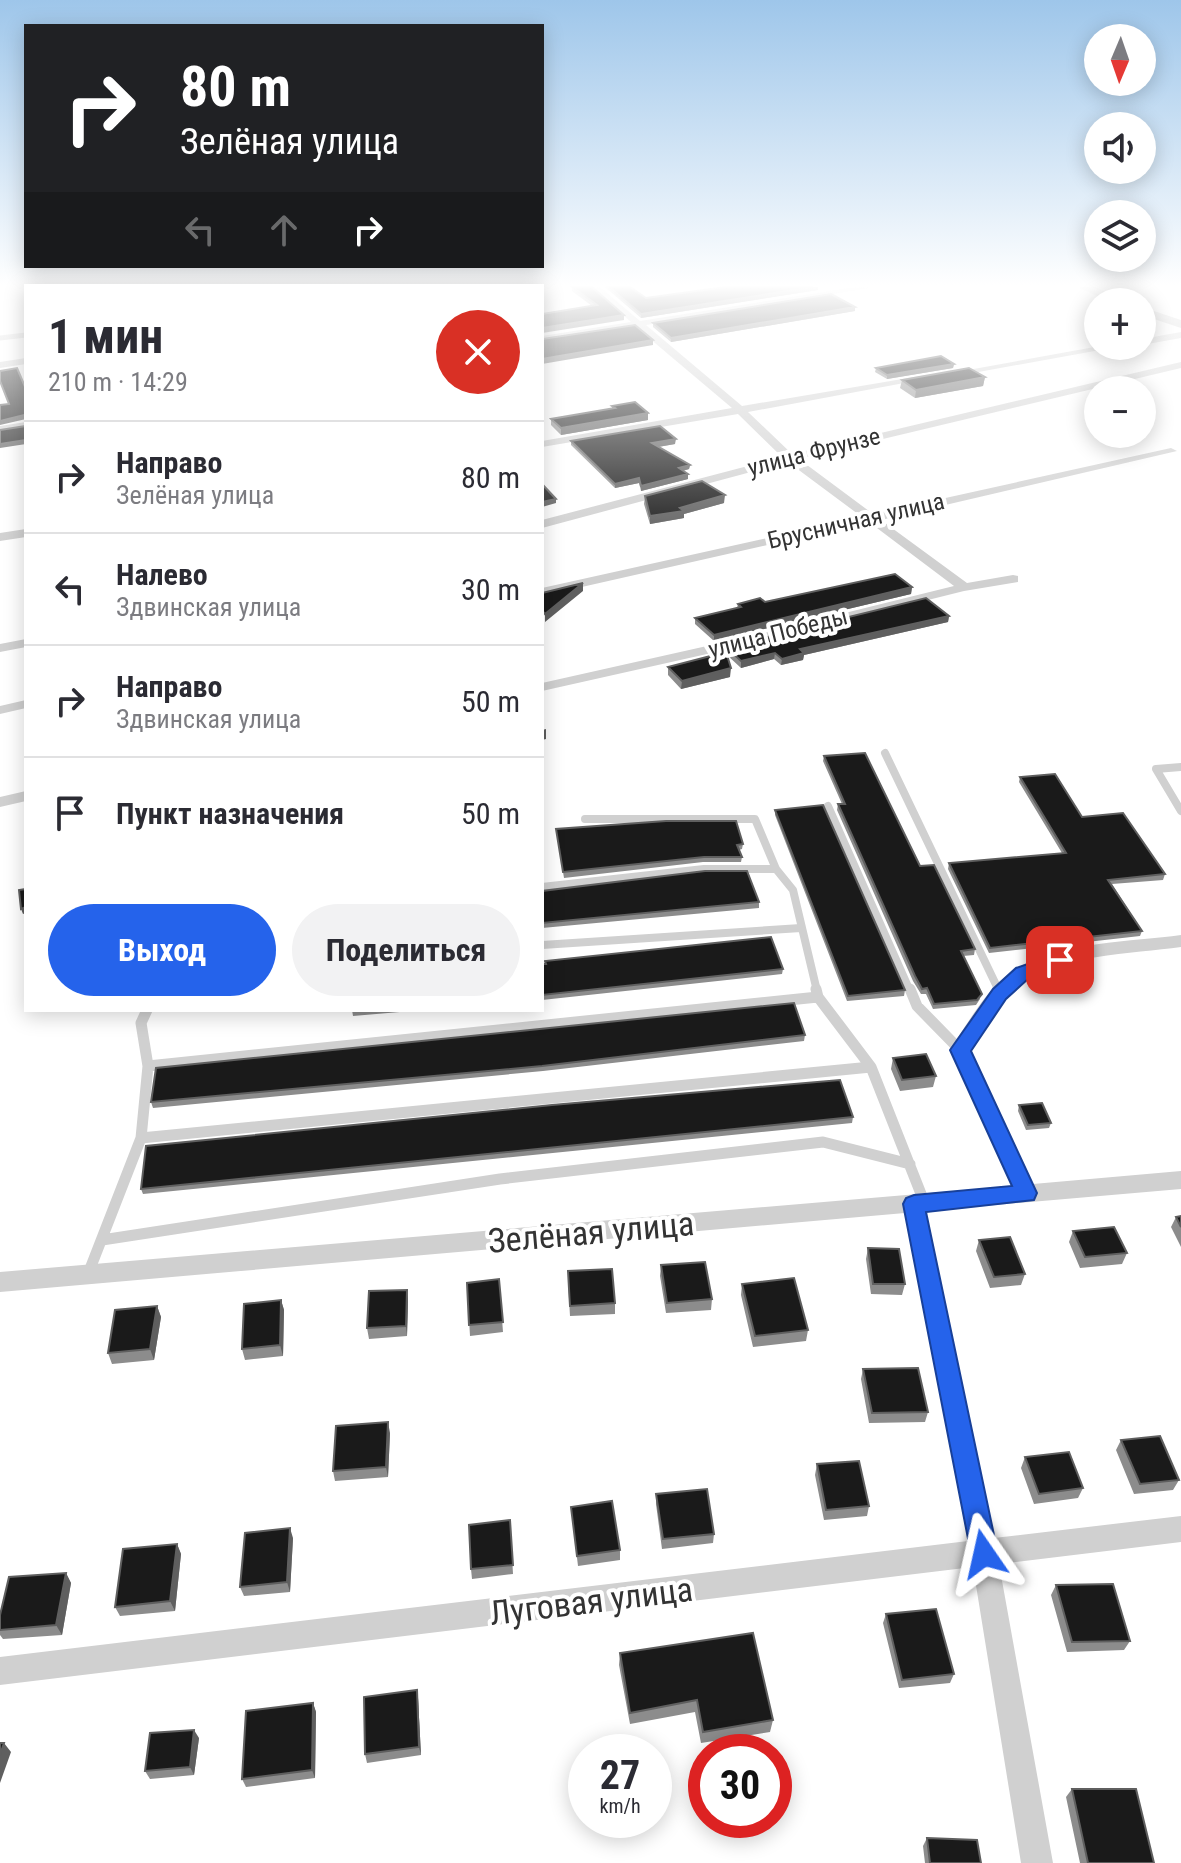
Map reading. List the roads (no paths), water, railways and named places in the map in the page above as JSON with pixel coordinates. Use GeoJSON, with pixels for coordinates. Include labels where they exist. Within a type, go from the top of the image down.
{"type":"FeatureCollection","features":[{"type":"Feature","properties":{"kind":"street"},"geometry":{"type":"LineString","coordinates":[[698,374],[790,458],[964,587]]}},
{"type":"Feature","properties":{"kind":"street"},"geometry":{"type":"LineString","coordinates":[[544,444],[952,374]]}},
{"type":"Feature","properties":{"kind":"street","name":"улица Фрунзе"},"geometry":{"type":"LineString","coordinates":[[544,523],[790,458],[1143,374]]}},
{"type":"Feature","properties":{"kind":"street"},"geometry":{"type":"LineString","coordinates":[[0,429],[24,425]]}},
{"type":"Feature","properties":{"kind":"street","name":"Брусничная улица"},"geometry":{"type":"LineString","coordinates":[[544,592],[1171,451]]}},
{"type":"Feature","properties":{"kind":"street"},"geometry":{"type":"LineString","coordinates":[[0,537],[24,533]]}},
{"type":"Feature","properties":{"kind":"street","name":"улица Победы"},"geometry":{"type":"LineString","coordinates":[[544,687],[756,639],[964,587],[1013,579]]}},
{"type":"Feature","properties":{"kind":"street"},"geometry":{"type":"LineString","coordinates":[[0,648],[24,643]]}},
{"type":"Feature","properties":{"kind":"street"},"geometry":{"type":"LineString","coordinates":[[0,710],[24,704]]}},
{"type":"Feature","properties":{"kind":"street"},"geometry":{"type":"LineString","coordinates":[[0,802],[24,796]]}},
{"type":"Feature","properties":{"kind":"street"},"geometry":{"type":"LineString","coordinates":[[1026,1193],[960,1050],[1000,994],[1023,973],[1060,960],[1181,941]]}},
{"type":"Feature","properties":{"kind":"street","name":"Зелёная улица"},"geometry":{"type":"LineString","coordinates":[[0,1282],[1181,1180]]}},
{"type":"Feature","properties":{"kind":"street"},"geometry":{"type":"LineString","coordinates":[[919,1204],[1037,1863]]}},
{"type":"Feature","properties":{"kind":"street","name":"Луговая улица"},"geometry":{"type":"LineString","coordinates":[[0,1671],[1181,1529]]}},
{"type":"Feature","properties":{"kind":"lane"},"geometry":{"type":"LineString","coordinates":[[885,753],[1000,994]]}},
{"type":"Feature","properties":{"kind":"lane"},"geometry":{"type":"LineString","coordinates":[[1181,767],[1156,769],[1181,811]]}},
{"type":"Feature","properties":{"kind":"lane"},"geometry":{"type":"LineString","coordinates":[[828,806],[917,1006],[960,1050]]}},
{"type":"Feature","properties":{"kind":"lane"},"geometry":{"type":"LineString","coordinates":[[585,819],[755,819],[776,869],[793,890],[818,997],[871,1067],[910,1164],[919,1204]]}},
{"type":"Feature","properties":{"kind":"lane"},"geometry":{"type":"LineString","coordinates":[[544,887],[704,869],[776,869]]}},
{"type":"Feature","properties":{"kind":"lane"},"geometry":{"type":"LineString","coordinates":[[544,945],[801,928]]}},
{"type":"Feature","properties":{"kind":"lane"},"geometry":{"type":"LineString","coordinates":[[148,1066],[818,997]]}},
{"type":"Feature","properties":{"kind":"lane"},"geometry":{"type":"LineString","coordinates":[[88,1274],[141,1138],[148,1066],[141,1023],[146,1012]]}},
{"type":"Feature","properties":{"kind":"lane"},"geometry":{"type":"LineString","coordinates":[[141,1138],[871,1067]]}},
{"type":"Feature","properties":{"kind":"lane"},"geometry":{"type":"LineString","coordinates":[[102,1240],[500,1179],[823,1142],[910,1164]]}}]}
